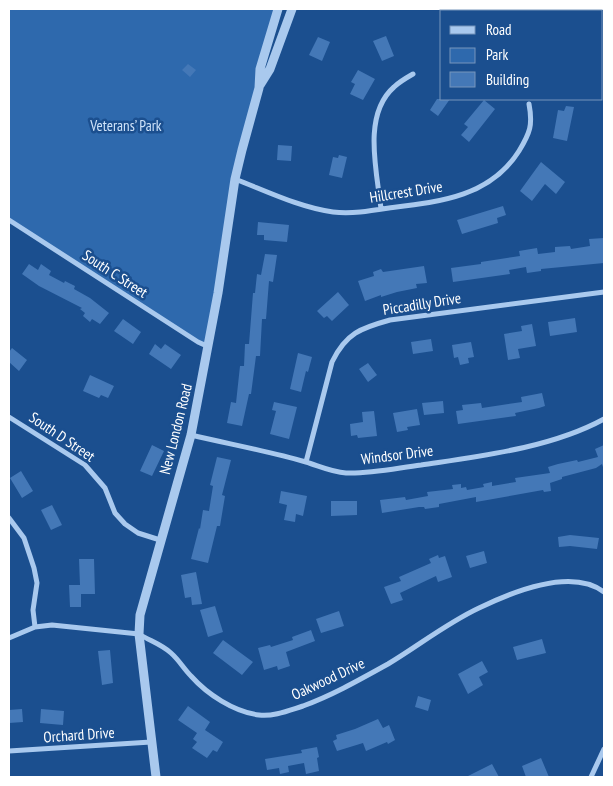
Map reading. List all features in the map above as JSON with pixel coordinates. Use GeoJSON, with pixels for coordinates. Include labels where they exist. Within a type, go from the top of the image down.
{"type":"FeatureCollection","features":[{"type":"Feature","properties":{"kind":"street","name":"New London Road"},"geometry":{"type":"LineString","coordinates":[[156,777],[139,634],[140,615],[191,435],[209,347],[235,179],[259,88],[260,69],[278,9]]}},
{"type":"Feature","properties":{"kind":"street","name":"New London Road"},"geometry":{"type":"LineString","coordinates":[[259,88],[270,70],[292,9]]}},
{"type":"Feature","properties":{"kind":"street"},"geometry":{"type":"LineString","coordinates":[[381,209],[374,148],[374,127],[379,108],[392,88],[412,74]]}},
{"type":"Feature","properties":{"kind":"street","name":"Hillcrest Drive"},"geometry":{"type":"LineString","coordinates":[[235,179],[308,207],[330,212],[349,214],[438,202],[473,190],[498,176],[514,158],[526,140],[532,120],[529,104]]}},
{"type":"Feature","properties":{"kind":"street","name":"South C Street"},"geometry":{"type":"LineString","coordinates":[[9,220],[198,342],[209,347]]}},
{"type":"Feature","properties":{"kind":"street","name":"Piccadilly Drive"},"geometry":{"type":"LineString","coordinates":[[306,462],[332,362],[338,350],[349,336],[367,326],[390,320],[604,292]]}},
{"type":"Feature","properties":{"kind":"street","name":"South D Street"},"geometry":{"type":"LineString","coordinates":[[9,417],[85,465],[105,488],[115,513],[125,524],[138,533],[160,540]]}},
{"type":"Feature","properties":{"kind":"street","name":"Windsor Drive"},"geometry":{"type":"LineString","coordinates":[[191,435],[345,473],[373,472],[530,446],[572,433],[604,419]]}},
{"type":"Feature","properties":{"kind":"street"},"geometry":{"type":"LineString","coordinates":[[9,518],[24,538],[34,568],[36,583],[33,610],[35,627]]}},
{"type":"Feature","properties":{"kind":"street","name":"Oakwood Drive"},"geometry":{"type":"LineString","coordinates":[[9,638],[35,627],[52,625],[139,634],[160,644],[173,654],[192,677],[213,696],[239,709],[260,715],[286,712],[322,699],[388,663],[477,609],[520,590],[555,582],[572,581],[588,582],[604,592]]}},
{"type":"Feature","properties":{"kind":"street","name":"Orchard Drive"},"geometry":{"type":"LineString","coordinates":[[9,751],[151,742]]}},
{"type":"Feature","properties":{"kind":"street"},"geometry":{"type":"LineString","coordinates":[[591,777],[604,750]]}},
{"type":"Feature","properties":{"kind":"green space","name":"Veterans’ Park"},"geometry":{"type":"Polygon","coordinates":[[[9,9],[278,9],[242,150],[209,347],[9,220],[9,9]]]}},
{"type":"Feature","properties":{"kind":"building"},"geometry":{"type":"Polygon","coordinates":[[[386,36],[394,56],[382,61],[373,41],[386,36]]]}},
{"type":"Feature","properties":{"kind":"building"},"geometry":{"type":"Polygon","coordinates":[[[318,37],[330,42],[322,61],[309,55],[318,37]]]}},
{"type":"Feature","properties":{"kind":"building"},"geometry":{"type":"Polygon","coordinates":[[[188,64],[196,70],[190,77],[182,70],[188,64]]]}},
{"type":"Feature","properties":{"kind":"building"},"geometry":{"type":"Polygon","coordinates":[[[358,70],[375,79],[363,100],[350,94],[355,84],[351,82],[358,70]]]}},
{"type":"Feature","properties":{"kind":"building"},"geometry":{"type":"Polygon","coordinates":[[[437,99],[449,100],[438,116],[430,110],[437,99]]]}},
{"type":"Feature","properties":{"kind":"building"},"geometry":{"type":"Polygon","coordinates":[[[484,100],[495,109],[469,142],[461,135],[468,127],[464,124],[484,100]]]}},
{"type":"Feature","properties":{"kind":"building"},"geometry":{"type":"Polygon","coordinates":[[[566,106],[574,107],[567,141],[553,138],[558,110],[564,111],[566,106]]]}},
{"type":"Feature","properties":{"kind":"building"},"geometry":{"type":"Polygon","coordinates":[[[278,145],[292,146],[291,161],[277,160],[278,145]]]}},
{"type":"Feature","properties":{"kind":"building"},"geometry":{"type":"Polygon","coordinates":[[[339,155],[347,157],[342,178],[329,175],[333,157],[338,158],[339,155]]]}},
{"type":"Feature","properties":{"kind":"building"},"geometry":{"type":"Polygon","coordinates":[[[541,162],[565,182],[556,194],[545,184],[532,201],[520,191],[541,162]]]}},
{"type":"Feature","properties":{"kind":"building"},"geometry":{"type":"Polygon","coordinates":[[[503,206],[506,215],[497,218],[498,223],[462,234],[457,220],[503,206]]]}},
{"type":"Feature","properties":{"kind":"building"},"geometry":{"type":"Polygon","coordinates":[[[258,222],[289,225],[287,242],[264,240],[264,235],[257,235],[258,222]]]}},
{"type":"Feature","properties":{"kind":"building"},"geometry":{"type":"Polygon","coordinates":[[[604,238],[604,263],[541,269],[541,271],[527,273],[526,267],[509,270],[510,274],[453,282],[451,268],[520,256],[519,251],[537,248],[538,254],[555,252],[555,247],[570,246],[571,249],[590,246],[589,239],[604,238]]]}},
{"type":"Feature","properties":{"kind":"building"},"geometry":{"type":"Polygon","coordinates":[[[265,254],[277,255],[273,282],[269,281],[266,319],[262,319],[260,356],[256,356],[251,394],[249,394],[242,426],[227,423],[231,402],[236,403],[240,366],[244,366],[245,344],[249,344],[253,293],[255,293],[257,274],[261,275],[265,254]]]}},
{"type":"Feature","properties":{"kind":"building"},"geometry":{"type":"Polygon","coordinates":[[[29,264],[38,270],[41,264],[51,271],[49,275],[64,283],[65,281],[75,286],[74,289],[90,298],[109,313],[100,324],[92,319],[90,322],[83,316],[85,313],[80,309],[82,308],[39,286],[22,274],[29,264]]]}},
{"type":"Feature","properties":{"kind":"building"},"geometry":{"type":"Polygon","coordinates":[[[424,266],[427,283],[416,284],[417,288],[381,297],[381,295],[365,301],[358,281],[374,276],[373,272],[381,269],[383,272],[424,266]]]}},
{"type":"Feature","properties":{"kind":"building"},"geometry":{"type":"Polygon","coordinates":[[[338,292],[349,305],[332,321],[327,316],[324,318],[317,311],[338,292]]]}},
{"type":"Feature","properties":{"kind":"building"},"geometry":{"type":"Polygon","coordinates":[[[575,318],[577,332],[550,336],[548,322],[575,318]]]}},
{"type":"Feature","properties":{"kind":"building"},"geometry":{"type":"Polygon","coordinates":[[[123,319],[141,332],[133,344],[114,331],[123,319]]]}},
{"type":"Feature","properties":{"kind":"building"},"geometry":{"type":"Polygon","coordinates":[[[532,324],[536,346],[518,349],[520,358],[508,360],[504,334],[522,331],[521,326],[532,324]]]}},
{"type":"Feature","properties":{"kind":"building"},"geometry":{"type":"Polygon","coordinates":[[[431,339],[433,351],[413,354],[411,342],[431,339]]]}},
{"type":"Feature","properties":{"kind":"building"},"geometry":{"type":"Polygon","coordinates":[[[471,342],[474,357],[468,358],[469,363],[460,365],[458,357],[454,358],[452,345],[471,342]]]}},
{"type":"Feature","properties":{"kind":"building"},"geometry":{"type":"Polygon","coordinates":[[[155,344],[161,349],[165,344],[181,355],[171,369],[149,354],[155,344]]]}},
{"type":"Feature","properties":{"kind":"building"},"geometry":{"type":"Polygon","coordinates":[[[12,348],[27,360],[19,371],[9,362],[9,352],[12,348]]]}},
{"type":"Feature","properties":{"kind":"building"},"geometry":{"type":"Polygon","coordinates":[[[298,353],[312,357],[308,372],[306,371],[301,392],[290,389],[298,353]]]}},
{"type":"Feature","properties":{"kind":"building"},"geometry":{"type":"Polygon","coordinates":[[[368,363],[377,375],[368,382],[359,369],[368,363]]]}},
{"type":"Feature","properties":{"kind":"building"},"geometry":{"type":"Polygon","coordinates":[[[90,375],[114,386],[108,398],[101,395],[99,398],[83,391],[90,375]]]}},
{"type":"Feature","properties":{"kind":"building"},"geometry":{"type":"Polygon","coordinates":[[[542,393],[545,406],[515,413],[516,416],[458,424],[456,411],[463,410],[462,405],[481,403],[482,408],[522,402],[521,397],[542,393]]]}},
{"type":"Feature","properties":{"kind":"building"},"geometry":{"type":"Polygon","coordinates":[[[443,401],[444,413],[424,415],[422,403],[443,401]]]}},
{"type":"Feature","properties":{"kind":"building"},"geometry":{"type":"Polygon","coordinates":[[[274,402],[297,407],[289,439],[270,434],[276,411],[272,410],[274,402]]]}},
{"type":"Feature","properties":{"kind":"building"},"geometry":{"type":"Polygon","coordinates":[[[417,409],[420,425],[407,427],[408,430],[397,432],[393,413],[417,409]]]}},
{"type":"Feature","properties":{"kind":"building"},"geometry":{"type":"Polygon","coordinates":[[[374,411],[377,436],[358,438],[357,435],[351,436],[350,424],[363,422],[362,412],[374,411]]]}},
{"type":"Feature","properties":{"kind":"building"},"geometry":{"type":"Polygon","coordinates":[[[152,445],[164,451],[152,476],[140,471],[152,445]]]}},
{"type":"Feature","properties":{"kind":"building"},"geometry":{"type":"Polygon","coordinates":[[[604,445],[604,470],[602,464],[596,468],[562,477],[562,479],[550,483],[551,491],[544,492],[543,490],[476,502],[476,497],[439,504],[439,507],[425,509],[424,507],[419,507],[382,513],[380,500],[405,497],[406,500],[428,496],[427,492],[453,489],[452,485],[461,484],[461,488],[466,487],[467,490],[484,487],[483,484],[492,482],[492,486],[516,482],[515,478],[550,473],[548,467],[598,457],[595,449],[604,445]]]}},
{"type":"Feature","properties":{"kind":"building"},"geometry":{"type":"Polygon","coordinates":[[[217,457],[231,460],[222,495],[225,496],[220,526],[217,526],[208,563],[191,559],[200,529],[203,510],[209,511],[213,486],[210,485],[217,457]]]}},
{"type":"Feature","properties":{"kind":"building"},"geometry":{"type":"Polygon","coordinates":[[[21,471],[33,491],[22,498],[10,478],[21,471]]]}},
{"type":"Feature","properties":{"kind":"building"},"geometry":{"type":"Polygon","coordinates":[[[281,491],[307,496],[303,516],[296,514],[295,522],[284,520],[287,505],[279,503],[281,491]]]}},
{"type":"Feature","properties":{"kind":"building"},"geometry":{"type":"Polygon","coordinates":[[[331,501],[357,501],[357,515],[331,516],[331,501]]]}},
{"type":"Feature","properties":{"kind":"building"},"geometry":{"type":"Polygon","coordinates":[[[52,505],[62,525],[51,530],[41,510],[52,505]]]}},
{"type":"Feature","properties":{"kind":"building"},"geometry":{"type":"Polygon","coordinates":[[[570,535],[599,538],[597,549],[570,546],[559,547],[558,537],[570,535]]]}},
{"type":"Feature","properties":{"kind":"building"},"geometry":{"type":"Polygon","coordinates":[[[484,551],[487,563],[470,568],[466,556],[484,551]]]}},
{"type":"Feature","properties":{"kind":"building"},"geometry":{"type":"Polygon","coordinates":[[[438,555],[439,558],[445,556],[452,577],[438,582],[436,576],[400,593],[403,600],[391,604],[384,587],[401,581],[399,577],[431,563],[429,559],[438,555]]]}},
{"type":"Feature","properties":{"kind":"building"},"geometry":{"type":"Polygon","coordinates":[[[79,559],[94,559],[95,594],[81,594],[81,607],[70,607],[69,585],[80,585],[79,559]]]}},
{"type":"Feature","properties":{"kind":"building"},"geometry":{"type":"Polygon","coordinates":[[[196,572],[202,604],[192,605],[191,597],[185,598],[181,575],[196,572]]]}},
{"type":"Feature","properties":{"kind":"building"},"geometry":{"type":"Polygon","coordinates":[[[215,606],[223,632],[208,637],[200,610],[215,606]]]}},
{"type":"Feature","properties":{"kind":"building"},"geometry":{"type":"Polygon","coordinates":[[[339,611],[344,626],[321,633],[316,619],[339,611]]]}},
{"type":"Feature","properties":{"kind":"building"},"geometry":{"type":"Polygon","coordinates":[[[311,630],[315,641],[286,652],[290,666],[278,670],[277,666],[264,670],[258,648],[270,645],[271,647],[293,640],[292,637],[311,630]]]}},
{"type":"Feature","properties":{"kind":"building"},"geometry":{"type":"Polygon","coordinates":[[[542,639],[546,653],[517,660],[513,647],[542,639]]]}},
{"type":"Feature","properties":{"kind":"building"},"geometry":{"type":"Polygon","coordinates":[[[223,640],[253,662],[242,675],[213,653],[223,640]]]}},
{"type":"Feature","properties":{"kind":"building"},"geometry":{"type":"Polygon","coordinates":[[[110,650],[113,683],[102,685],[98,651],[110,650]]]}},
{"type":"Feature","properties":{"kind":"building"},"geometry":{"type":"Polygon","coordinates":[[[482,661],[488,672],[479,677],[483,685],[468,694],[458,674],[482,661]]]}},
{"type":"Feature","properties":{"kind":"building"},"geometry":{"type":"Polygon","coordinates":[[[418,696],[431,700],[428,711],[415,707],[418,696]]]}},
{"type":"Feature","properties":{"kind":"building"},"geometry":{"type":"Polygon","coordinates":[[[188,706],[210,722],[205,730],[223,742],[217,752],[213,750],[207,758],[192,748],[197,742],[193,739],[197,733],[178,720],[188,706]]]}},
{"type":"Feature","properties":{"kind":"building"},"geometry":{"type":"Polygon","coordinates":[[[22,709],[23,722],[9,723],[9,710],[22,709]]]}},
{"type":"Feature","properties":{"kind":"building"},"geometry":{"type":"Polygon","coordinates":[[[41,709],[64,711],[63,725],[40,723],[41,709]]]}},
{"type":"Feature","properties":{"kind":"building"},"geometry":{"type":"Polygon","coordinates":[[[378,719],[383,728],[389,725],[395,740],[366,751],[363,743],[337,751],[333,741],[337,739],[336,735],[378,719]]]}},
{"type":"Feature","properties":{"kind":"building"},"geometry":{"type":"Polygon","coordinates":[[[317,747],[319,771],[306,774],[304,763],[288,766],[289,772],[280,774],[279,768],[267,770],[265,759],[302,753],[301,750],[317,747]]]}},
{"type":"Feature","properties":{"kind":"building"},"geometry":{"type":"Polygon","coordinates":[[[541,758],[549,777],[526,777],[522,766],[541,758]]]}},
{"type":"Feature","properties":{"kind":"building"},"geometry":{"type":"Polygon","coordinates":[[[492,764],[499,777],[466,777],[492,764]]]}}]}
